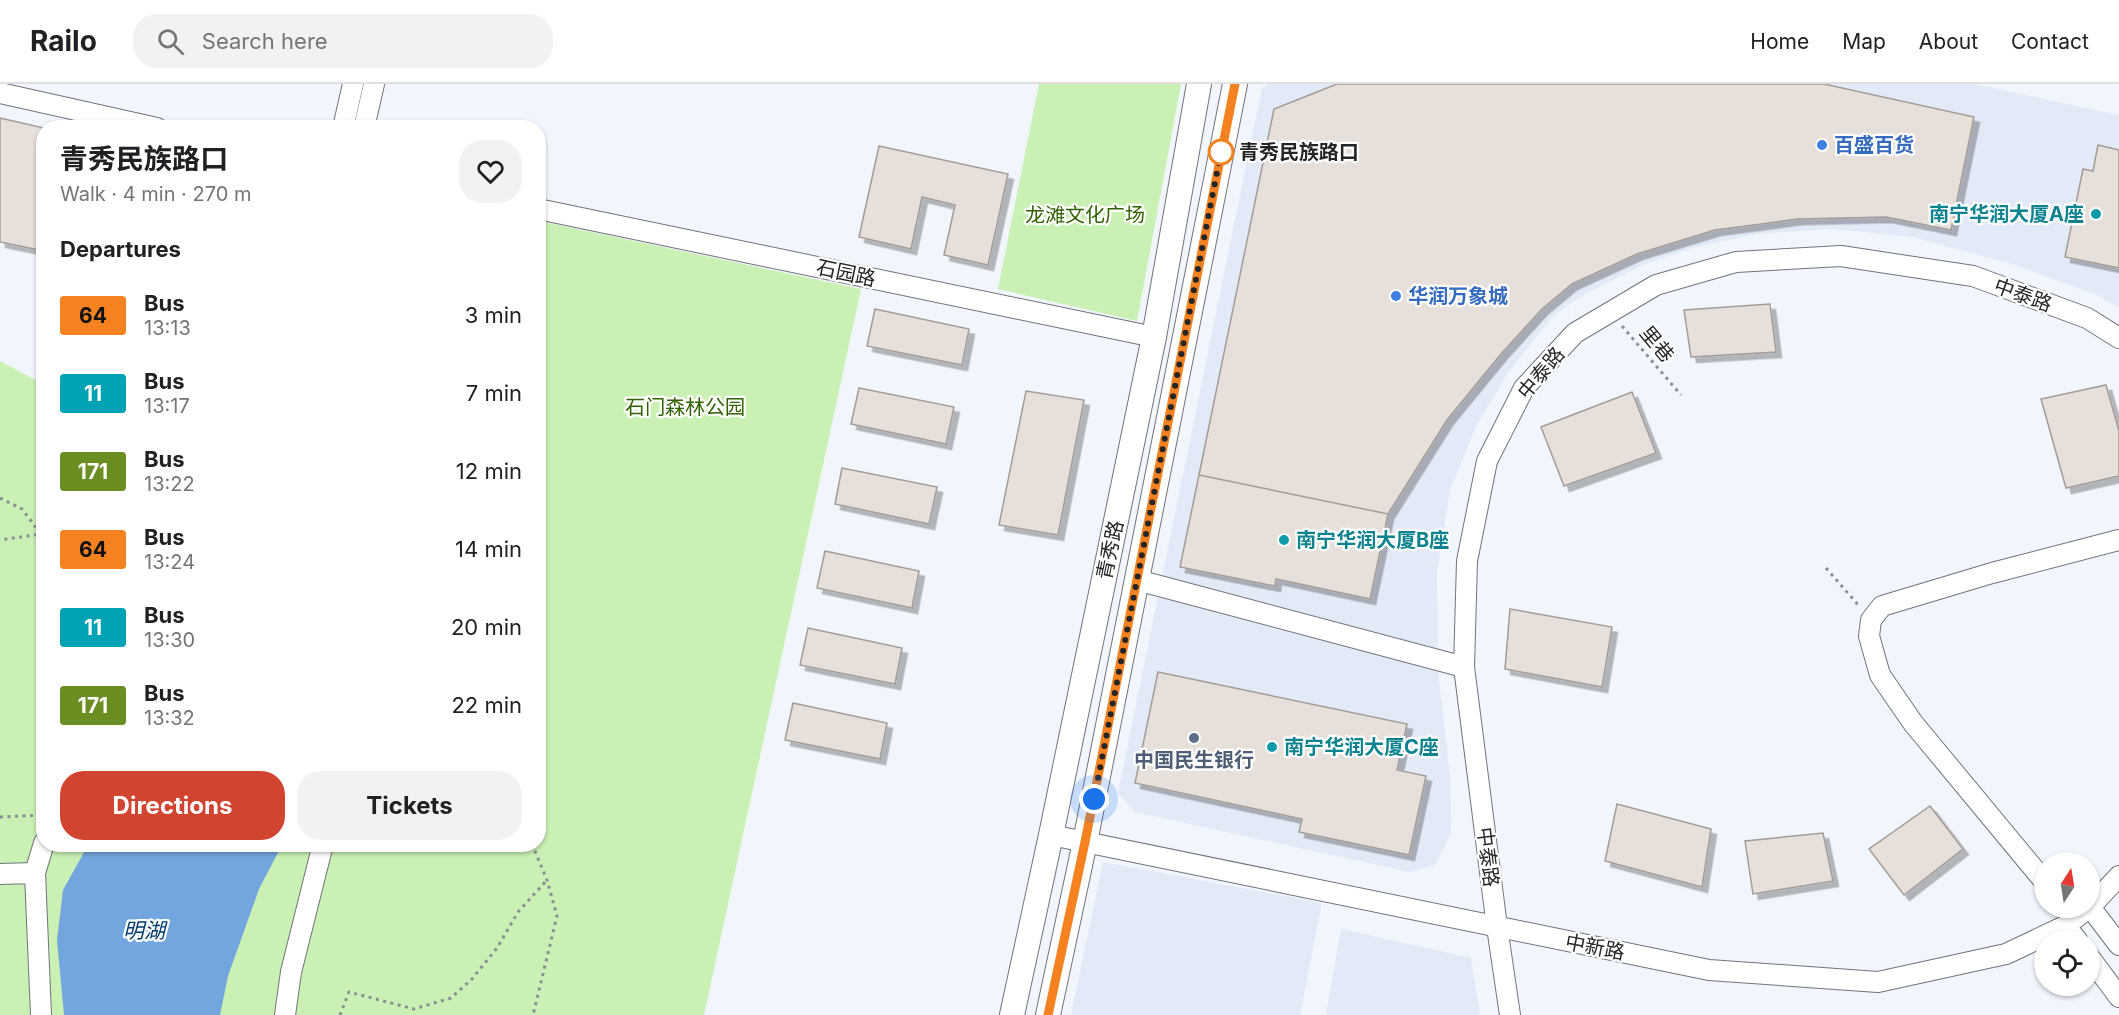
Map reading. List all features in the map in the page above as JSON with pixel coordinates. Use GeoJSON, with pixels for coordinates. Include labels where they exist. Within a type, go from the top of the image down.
{"type":"FeatureCollection","features":[{"type":"Feature","properties":{"kind":"main road","name":"青秀路"},"geometry":{"type":"LineString","coordinates":[[1012,1015],[1154,337],[1199,84]]}},
{"type":"Feature","properties":{"kind":"main road","name":"青秀路"},"geometry":{"type":"LineString","coordinates":[[1048,1015],[1085,842],[1235,84]]}},
{"type":"Feature","properties":{"kind":"street"},"geometry":{"type":"LineString","coordinates":[[345,120],[353,84]]}},
{"type":"Feature","properties":{"kind":"street"},"geometry":{"type":"LineString","coordinates":[[366,120],[374,84]]}},
{"type":"Feature","properties":{"kind":"street"},"geometry":{"type":"LineString","coordinates":[[0,93],[121,120]]}},
{"type":"Feature","properties":{"kind":"street","name":"石园路"},"geometry":{"type":"LineString","coordinates":[[546,211],[1154,337]]}},
{"type":"Feature","properties":{"kind":"street","name":"中泰路"},"geometry":{"type":"LineString","coordinates":[[1510,1015],[1464,667],[1467,561],[1486,461],[1524,388],[1575,333],[1656,285],[1736,262],[1841,256],[1973,276],[2087,318],[2119,338]]}},
{"type":"Feature","properties":{"kind":"street"},"geometry":{"type":"LineString","coordinates":[[2034,870],[1913,723],[1880,675],[1869,636],[1871,620],[1882,606],[1992,573],[2119,540]]}},
{"type":"Feature","properties":{"kind":"street"},"geometry":{"type":"LineString","coordinates":[[1137,580],[1464,667]]}},
{"type":"Feature","properties":{"kind":"street","name":"中新路"},"geometry":{"type":"LineString","coordinates":[[1051,835],[1708,970],[1878,982],[2006,954],[2075,920],[2119,876]]}},
{"type":"Feature","properties":{"kind":"street"},"geometry":{"type":"LineString","coordinates":[[41,852],[35,873],[41,1015]]}},
{"type":"Feature","properties":{"kind":"street"},"geometry":{"type":"LineString","coordinates":[[285,1015],[291,972],[321,852]]}},
{"type":"Feature","properties":{"kind":"street"},"geometry":{"type":"LineString","coordinates":[[0,874],[35,873]]}},
{"type":"Feature","properties":{"kind":"street"},"geometry":{"type":"LineString","coordinates":[[2075,920],[2119,945]]}},
{"type":"Feature","properties":{"kind":"street"},"geometry":{"type":"LineString","coordinates":[[2100,971],[2119,997]]}},
{"type":"Feature","properties":{"kind":"path","name":"里巷"},"geometry":{"type":"LineString","coordinates":[[1611,312],[1681,395]]}},
{"type":"Feature","properties":{"kind":"path"},"geometry":{"type":"LineString","coordinates":[[0,498],[22,509],[36,527]]}},
{"type":"Feature","properties":{"kind":"path"},"geometry":{"type":"LineString","coordinates":[[0,540],[36,535]]}},
{"type":"Feature","properties":{"kind":"path"},"geometry":{"type":"LineString","coordinates":[[1826,568],[1871,620]]}},
{"type":"Feature","properties":{"kind":"path"},"geometry":{"type":"LineString","coordinates":[[0,817],[36,815]]}},
{"type":"Feature","properties":{"kind":"path"},"geometry":{"type":"LineString","coordinates":[[533,1015],[557,916],[547,880],[535,852]]}},
{"type":"Feature","properties":{"kind":"path"},"geometry":{"type":"LineString","coordinates":[[340,1015],[349,992],[414,1010],[451,998],[472,979],[497,948],[518,912],[547,880]]}},
{"type":"Feature","properties":{"kind":"shaded area"},"geometry":{"type":"Polygon","coordinates":[[[1268,84],[1974,84],[2119,115],[2119,308],[2097,295],[2009,263],[1912,237],[1834,229],[1756,234],[1693,248],[1640,266],[1580,297],[1552,317],[1508,373],[1477,424],[1450,490],[1437,572],[1438,671],[1450,775],[1451,834],[1435,865],[1410,872],[1135,812],[1118,793],[1262,88],[1268,84]]]}},
{"type":"Feature","properties":{"kind":"shaded area"},"geometry":{"type":"Polygon","coordinates":[[[1103,862],[1322,903],[1300,1015],[1071,1015],[1103,862]]]}},
{"type":"Feature","properties":{"kind":"shaded area"},"geometry":{"type":"Polygon","coordinates":[[[1341,929],[1471,958],[1480,1015],[1326,1015],[1341,929]]]}},
{"type":"Feature","properties":{"kind":"green space","name":"龙滩文化广场"},"geometry":{"type":"Polygon","coordinates":[[[1039,84],[1181,84],[1137,321],[998,289],[1039,84]]]}},
{"type":"Feature","properties":{"kind":"green space","name":"石门森林公园"},"geometry":{"type":"Polygon","coordinates":[[[546,222],[861,289],[704,1015],[0,1015],[0,361],[36,380],[36,852],[546,852],[546,222]]]}},
{"type":"Feature","properties":{"kind":"water","name":"明湖"},"geometry":{"type":"Polygon","coordinates":[[[84,852],[278,852],[259,889],[228,976],[220,1015],[64,1015],[57,940],[63,890],[84,852]]]}},
{"type":"Feature","properties":{"kind":"building","name":"华润万象城"},"geometry":{"type":"Polygon","coordinates":[[[1337,84],[1824,84],[1974,117],[1951,230],[1886,217],[1798,219],[1715,230],[1637,254],[1572,284],[1542,309],[1501,354],[1447,420],[1388,514],[1199,475],[1274,109],[1337,84]]]}},
{"type":"Feature","properties":{"kind":"building"},"geometry":{"type":"Polygon","coordinates":[[[0,118],[36,126],[36,249],[0,242],[0,118]]]}},
{"type":"Feature","properties":{"kind":"building","name":"南宁华润大厦A座"},"geometry":{"type":"Polygon","coordinates":[[[2098,145],[2119,150],[2119,268],[2065,257],[2083,169],[2093,171],[2098,145]]]}},
{"type":"Feature","properties":{"kind":"building"},"geometry":{"type":"Polygon","coordinates":[[[879,146],[1008,174],[988,265],[944,255],[955,205],[922,197],[911,249],[859,237],[879,146]]]}},
{"type":"Feature","properties":{"kind":"building"},"geometry":{"type":"Polygon","coordinates":[[[1770,304],[1776,352],[1691,357],[1684,310],[1770,304]]]}},
{"type":"Feature","properties":{"kind":"building"},"geometry":{"type":"Polygon","coordinates":[[[875,309],[969,329],[962,365],[867,346],[875,309]]]}},
{"type":"Feature","properties":{"kind":"building"},"geometry":{"type":"Polygon","coordinates":[[[2106,385],[2119,431],[2119,476],[2066,488],[2041,399],[2106,385]]]}},
{"type":"Feature","properties":{"kind":"building"},"geometry":{"type":"Polygon","coordinates":[[[859,388],[954,407],[946,444],[851,424],[859,388]]]}},
{"type":"Feature","properties":{"kind":"building"},"geometry":{"type":"Polygon","coordinates":[[[1026,391],[1084,400],[1058,535],[999,525],[1026,391]]]}},
{"type":"Feature","properties":{"kind":"building"},"geometry":{"type":"Polygon","coordinates":[[[1632,392],[1656,453],[1564,486],[1541,427],[1632,392]]]}},
{"type":"Feature","properties":{"kind":"building"},"geometry":{"type":"Polygon","coordinates":[[[842,468],[937,487],[929,524],[835,504],[842,468]]]}},
{"type":"Feature","properties":{"kind":"building","name":"南宁华润大厦B座"},"geometry":{"type":"Polygon","coordinates":[[[1199,475],[1388,514],[1370,599],[1276,579],[1275,586],[1180,567],[1199,475]]]}},
{"type":"Feature","properties":{"kind":"building"},"geometry":{"type":"Polygon","coordinates":[[[825,551],[919,571],[912,608],[817,588],[825,551]]]}},
{"type":"Feature","properties":{"kind":"building"},"geometry":{"type":"Polygon","coordinates":[[[1510,609],[1612,627],[1602,687],[1505,669],[1510,609]]]}},
{"type":"Feature","properties":{"kind":"building"},"geometry":{"type":"Polygon","coordinates":[[[808,628],[902,648],[895,684],[800,665],[808,628]]]}},
{"type":"Feature","properties":{"kind":"building","name":"南宁华润大厦C座"},"geometry":{"type":"Polygon","coordinates":[[[1158,672],[1407,724],[1397,770],[1426,776],[1409,855],[1299,832],[1302,819],[1135,783],[1158,672]]]}},
{"type":"Feature","properties":{"kind":"building"},"geometry":{"type":"Polygon","coordinates":[[[793,703],[887,723],[880,759],[785,740],[793,703]]]}},
{"type":"Feature","properties":{"kind":"building"},"geometry":{"type":"Polygon","coordinates":[[[1617,804],[1711,829],[1702,887],[1605,861],[1617,804]]]}},
{"type":"Feature","properties":{"kind":"building"},"geometry":{"type":"Polygon","coordinates":[[[1930,806],[1963,849],[1904,895],[1869,849],[1930,806]]]}},
{"type":"Feature","properties":{"kind":"building"},"geometry":{"type":"Polygon","coordinates":[[[1823,833],[1833,881],[1753,894],[1745,841],[1823,833]]]}},
{"type":"Feature","properties":{"kind":"bus line","name":"64"},"geometry":{"type":"LineString","coordinates":[[1048,1015],[1085,842],[1235,84]]}},
{"type":"Feature","properties":{"kind":"place","name":"百盛百货"},"geometry":{"type":"Point","coordinates":[1822,145]}},
{"type":"Feature","properties":{"kind":"place","name":"青秀民族路口"},"geometry":{"type":"Point","coordinates":[1221,152]}},
{"type":"Feature","properties":{"kind":"place","name":"南宁华润大厦A座"},"geometry":{"type":"Point","coordinates":[2096,214]}},
{"type":"Feature","properties":{"kind":"place","name":"华润万象城"},"geometry":{"type":"Point","coordinates":[1396,296]}},
{"type":"Feature","properties":{"kind":"place","name":"南宁华润大厦B座"},"geometry":{"type":"Point","coordinates":[1284,540]}},
{"type":"Feature","properties":{"kind":"place","name":"中国民生银行"},"geometry":{"type":"Point","coordinates":[1194,738]}},
{"type":"Feature","properties":{"kind":"place","name":"南宁华润大厦C座"},"geometry":{"type":"Point","coordinates":[1272,747]}},
{"type":"Feature","properties":{"kind":"route"},"geometry":{"type":"LineString","coordinates":[[1094,799],[1221,152]]}}]}
